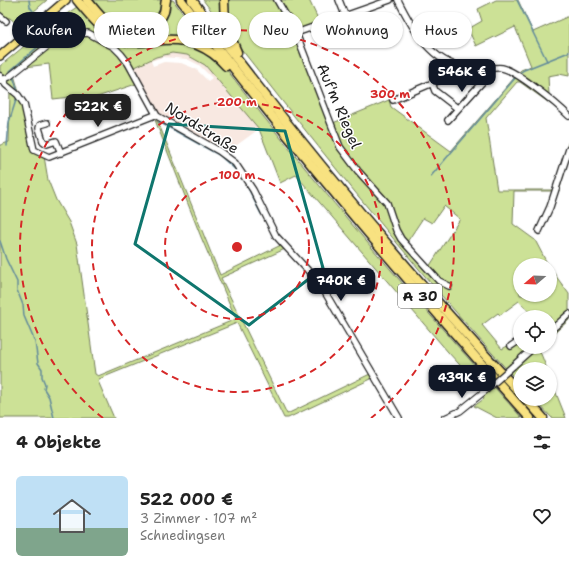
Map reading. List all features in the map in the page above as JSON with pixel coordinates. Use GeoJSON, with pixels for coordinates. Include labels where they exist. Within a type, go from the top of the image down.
{"type":"FeatureCollection","features":[{"type":"Feature","properties":{"kind":"highway"},"geometry":{"type":"LineString","coordinates":[[77,0],[105,30],[116,38],[133,42],[173,40],[196,43],[215,55],[230,71],[236,73]]}},
{"type":"Feature","properties":{"kind":"highway"},"geometry":{"type":"LineString","coordinates":[[87,0],[104,20],[116,30],[130,34],[149,29],[157,23],[164,12],[166,0]]}},
{"type":"Feature","properties":{"kind":"highway","name":"A 30"},"geometry":{"type":"LineString","coordinates":[[181,0],[236,73],[381,250],[530,418]]}},
{"type":"Feature","properties":{"kind":"highway","name":"A 30"},"geometry":{"type":"LineString","coordinates":[[192,0],[246,71],[379,234],[448,314],[513,385]]}},
{"type":"Feature","properties":{"kind":"highway"},"geometry":{"type":"LineString","coordinates":[[224,0],[225,24],[230,40],[240,56],[246,71]]}},
{"type":"Feature","properties":{"kind":"highway"},"geometry":{"type":"LineString","coordinates":[[532,406],[543,418]]}},
{"type":"Feature","properties":{"kind":"main road"},"geometry":{"type":"LineString","coordinates":[[0,56],[66,0]]}},
{"type":"Feature","properties":{"kind":"street","name":"Auf'm Riegel"},"geometry":{"type":"LineString","coordinates":[[277,0],[284,12]]}},
{"type":"Feature","properties":{"kind":"street"},"geometry":{"type":"LineString","coordinates":[[339,0],[344,12]]}},
{"type":"Feature","properties":{"kind":"street"},"geometry":{"type":"LineString","coordinates":[[354,12],[390,0]]}},
{"type":"Feature","properties":{"kind":"street"},"geometry":{"type":"LineString","coordinates":[[398,0],[422,41],[446,62],[459,67],[488,69],[502,68],[516,75],[569,116]]}},
{"type":"Feature","properties":{"kind":"street","name":"Nordstraße"},"geometry":{"type":"LineString","coordinates":[[1,79],[58,38],[75,32],[88,33],[121,54],[155,114],[219,150],[235,163],[250,185],[276,236],[314,277],[326,294],[399,418]]}},
{"type":"Feature","properties":{"kind":"street","name":"Auf'm Riegel"},"geometry":{"type":"LineString","coordinates":[[302,48],[340,147],[358,171],[387,203],[396,230],[401,239],[439,281],[449,286]]}},
{"type":"Feature","properties":{"kind":"street"},"geometry":{"type":"LineString","coordinates":[[393,100],[456,73],[459,67]]}},
{"type":"Feature","properties":{"kind":"street"},"geometry":{"type":"LineString","coordinates":[[448,120],[457,108],[470,97],[486,78],[488,69]]}},
{"type":"Feature","properties":{"kind":"street"},"geometry":{"type":"LineString","coordinates":[[1,79],[16,93],[24,104],[34,150],[50,157],[155,114]]}},
{"type":"Feature","properties":{"kind":"street"},"geometry":{"type":"LineString","coordinates":[[432,83],[435,91],[457,108]]}},
{"type":"Feature","properties":{"kind":"street"},"geometry":{"type":"LineString","coordinates":[[47,123],[40,125],[39,128],[43,141],[47,144],[56,141],[60,153]]}},
{"type":"Feature","properties":{"kind":"street"},"geometry":{"type":"LineString","coordinates":[[539,231],[550,207],[569,149]]}},
{"type":"Feature","properties":{"kind":"street"},"geometry":{"type":"LineString","coordinates":[[557,324],[569,314]]}},
{"type":"Feature","properties":{"kind":"street"},"geometry":{"type":"LineString","coordinates":[[445,418],[460,411],[526,354]]}},
{"type":"Feature","properties":{"kind":"highlighted area"},"geometry":{"type":"Polygon","coordinates":[[[169,124],[285,131],[323,268],[249,325],[135,244],[169,124]]]}},
{"type":"Feature","properties":{"kind":"shaded area"},"geometry":{"type":"Polygon","coordinates":[[[172,53],[187,55],[205,65],[259,129],[226,153],[157,112],[133,68],[156,57],[172,53]],[[163,57],[151,61],[153,66],[164,62],[181,63],[196,69],[208,81],[212,78],[199,65],[187,59],[163,57]]]}},
{"type":"Feature","properties":{"kind":"green space"},"geometry":{"type":"Polygon","coordinates":[[[0,0],[47,0],[33,12],[12,12],[12,20],[10,18],[0,18],[0,0]]]}},
{"type":"Feature","properties":{"kind":"green space"},"geometry":{"type":"Polygon","coordinates":[[[92,0],[163,0],[160,12],[101,12],[92,0]]]}},
{"type":"Feature","properties":{"kind":"green space"},"geometry":{"type":"Polygon","coordinates":[[[169,0],[173,0],[182,12],[177,12],[177,44],[169,43],[169,12],[164,12],[169,0]]]}},
{"type":"Feature","properties":{"kind":"green space"},"geometry":{"type":"Polygon","coordinates":[[[203,0],[309,0],[315,12],[311,12],[311,28],[303,33],[303,12],[249,12],[249,48],[303,48],[303,45],[333,123],[389,100],[391,107],[451,151],[521,70],[531,66],[515,27],[476,46],[472,38],[472,27],[482,21],[478,9],[496,0],[518,0],[533,32],[569,16],[569,76],[559,74],[548,76],[549,95],[569,112],[569,120],[559,110],[520,82],[517,82],[486,118],[497,190],[554,190],[569,140],[569,158],[559,191],[514,191],[513,224],[535,240],[544,258],[513,258],[513,302],[518,302],[500,315],[498,313],[482,325],[502,349],[513,343],[513,354],[541,354],[544,362],[513,362],[513,376],[437,291],[357,195],[241,48],[241,12],[212,12],[203,0]],[[444,206],[432,223],[423,218],[407,242],[429,267],[460,219],[444,206]]]}},
{"type":"Feature","properties":{"kind":"green space"},"geometry":{"type":"Polygon","coordinates":[[[77,7],[82,12],[70,12],[77,7]]]}},
{"type":"Feature","properties":{"kind":"green space"},"geometry":{"type":"Polygon","coordinates":[[[86,16],[94,24],[94,34],[86,31],[86,16]]]}},
{"type":"Feature","properties":{"kind":"green space"},"geometry":{"type":"Polygon","coordinates":[[[86,36],[94,38],[94,48],[110,48],[116,53],[136,84],[91,99],[88,103],[75,107],[71,97],[53,99],[49,64],[25,67],[50,48],[86,48],[86,36]]]}},
{"type":"Feature","properties":{"kind":"green space"},"geometry":{"type":"Polygon","coordinates":[[[169,44],[177,44],[177,48],[199,49],[208,54],[227,70],[298,160],[371,247],[522,418],[497,418],[474,406],[484,399],[479,386],[296,175],[280,183],[259,129],[205,65],[187,55],[172,53],[156,57],[133,68],[117,48],[169,48],[169,44]]]}},
{"type":"Feature","properties":{"kind":"green space"},"geometry":{"type":"Polygon","coordinates":[[[22,48],[40,48],[9,74],[4,76],[0,74],[0,66],[22,48]]]}},
{"type":"Feature","properties":{"kind":"green space"},"geometry":{"type":"Polygon","coordinates":[[[14,75],[36,149],[44,156],[48,180],[56,200],[69,222],[77,244],[95,374],[98,376],[236,319],[201,237],[155,120],[158,122],[220,275],[281,245],[285,249],[221,278],[287,414],[370,374],[371,379],[288,418],[284,418],[237,323],[99,379],[98,381],[114,418],[0,418],[0,145],[9,142],[10,88],[6,82],[14,75]]]}},
{"type":"Feature","properties":{"kind":"green space"},"geometry":{"type":"Polygon","coordinates":[[[557,278],[569,294],[569,320],[557,331],[557,310],[527,310],[520,302],[557,302],[557,278]]]}},
{"type":"Feature","properties":{"kind":"green space"},"geometry":{"type":"Polygon","coordinates":[[[557,396],[566,418],[552,418],[541,406],[557,406],[557,396]]]}},
{"type":"Feature","properties":{"kind":"waterway"},"geometry":{"type":"LineString","coordinates":[[29,0],[30,7],[34,12]]}},
{"type":"Feature","properties":{"kind":"waterway"},"geometry":{"type":"LineString","coordinates":[[517,0],[547,61]]}},
{"type":"Feature","properties":{"kind":"waterway"},"geometry":{"type":"LineString","coordinates":[[10,71],[36,48]]}},
{"type":"Feature","properties":{"kind":"waterway"},"geometry":{"type":"LineString","coordinates":[[518,74],[524,70],[569,52]]}},
{"type":"Feature","properties":{"kind":"waterway"},"geometry":{"type":"LineString","coordinates":[[13,76],[18,92]]}},
{"type":"Feature","properties":{"kind":"waterway"},"geometry":{"type":"LineString","coordinates":[[431,176],[516,77]]}},
{"type":"Feature","properties":{"kind":"waterway"},"geometry":{"type":"LineString","coordinates":[[7,146],[9,122],[17,97]]}},
{"type":"Feature","properties":{"kind":"waterway"},"geometry":{"type":"LineString","coordinates":[[159,122],[219,155],[237,171]]}},
{"type":"Feature","properties":{"kind":"waterway"},"geometry":{"type":"LineString","coordinates":[[247,186],[261,214]]}},
{"type":"Feature","properties":{"kind":"waterway"},"geometry":{"type":"LineString","coordinates":[[0,241],[6,259],[17,282],[17,290],[23,305],[24,316],[35,342],[38,363],[42,369],[42,377],[45,384],[44,389],[49,397],[54,418]]}}]}
